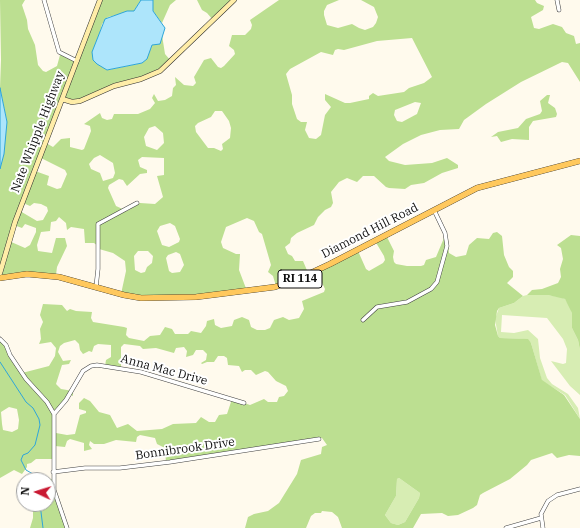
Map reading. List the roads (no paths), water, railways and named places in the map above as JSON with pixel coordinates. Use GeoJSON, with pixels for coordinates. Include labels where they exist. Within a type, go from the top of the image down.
{"type":"FeatureCollection","features":[{"type":"Feature","properties":{"kind":"main road","name":"Nate Whipple Highway"},"geometry":{"type":"LineString","coordinates":[[0,273],[15,222],[100,0]]}},
{"type":"Feature","properties":{"kind":"main road"},"geometry":{"type":"LineString","coordinates":[[62,99],[72,102],[80,101],[114,86],[141,79],[160,71],[234,0]]}},
{"type":"Feature","properties":{"kind":"main road","name":"Diamond Hill Road"},"geometry":{"type":"LineString","coordinates":[[0,278],[27,274],[43,275],[73,280],[133,297],[173,299],[231,294],[275,287],[316,271],[484,185],[580,161]]}},
{"type":"Feature","properties":{"kind":"street"},"geometry":{"type":"LineString","coordinates":[[44,0],[59,52],[77,61]]}},
{"type":"Feature","properties":{"kind":"street"},"geometry":{"type":"LineString","coordinates":[[557,0],[559,10]]}},
{"type":"Feature","properties":{"kind":"street"},"geometry":{"type":"LineString","coordinates":[[96,287],[98,269],[98,224],[137,204]]}},
{"type":"Feature","properties":{"kind":"street"},"geometry":{"type":"LineString","coordinates":[[363,320],[377,307],[407,302],[435,285],[439,277],[446,246],[445,233],[434,210]]}},
{"type":"Feature","properties":{"kind":"street"},"geometry":{"type":"LineString","coordinates":[[0,339],[6,345],[10,355],[26,379],[47,402],[54,414],[55,426],[53,472]]}},
{"type":"Feature","properties":{"kind":"street","name":"Anna Mac Drive"},"geometry":{"type":"LineString","coordinates":[[54,414],[66,400],[83,371],[91,366],[97,365],[141,372],[244,403]]}},
{"type":"Feature","properties":{"kind":"street","name":"Bonnibrook Drive"},"geometry":{"type":"LineString","coordinates":[[53,472],[85,468],[120,468],[170,462],[319,439]]}},
{"type":"Feature","properties":{"kind":"street"},"geometry":{"type":"LineString","coordinates":[[543,528],[541,518],[543,507],[551,499],[580,489]]}},
{"type":"Feature","properties":{"kind":"street"},"geometry":{"type":"LineString","coordinates":[[56,497],[67,528]]}},
{"type":"Feature","properties":{"kind":"street"},"geometry":{"type":"LineString","coordinates":[[506,528],[541,518]]}},
{"type":"Feature","properties":{"kind":"water"},"geometry":{"type":"Polygon","coordinates":[[[141,0],[153,0],[153,11],[165,28],[160,44],[152,45],[147,59],[142,63],[107,70],[93,60],[92,52],[105,19],[127,11],[134,11],[141,0]]]}},
{"type":"Feature","properties":{"kind":"water"},"geometry":{"type":"Polygon","coordinates":[[[0,88],[7,122],[4,154],[0,169],[0,88]]]}},
{"type":"Feature","properties":{"kind":"waterway"},"geometry":{"type":"LineString","coordinates":[[0,362],[26,402],[33,408],[39,419],[40,425],[35,445],[28,453],[23,455],[21,460],[26,470],[30,472]]}},
{"type":"Feature","properties":{"kind":"waterway"},"geometry":{"type":"LineString","coordinates":[[41,512],[43,528]]}}]}
